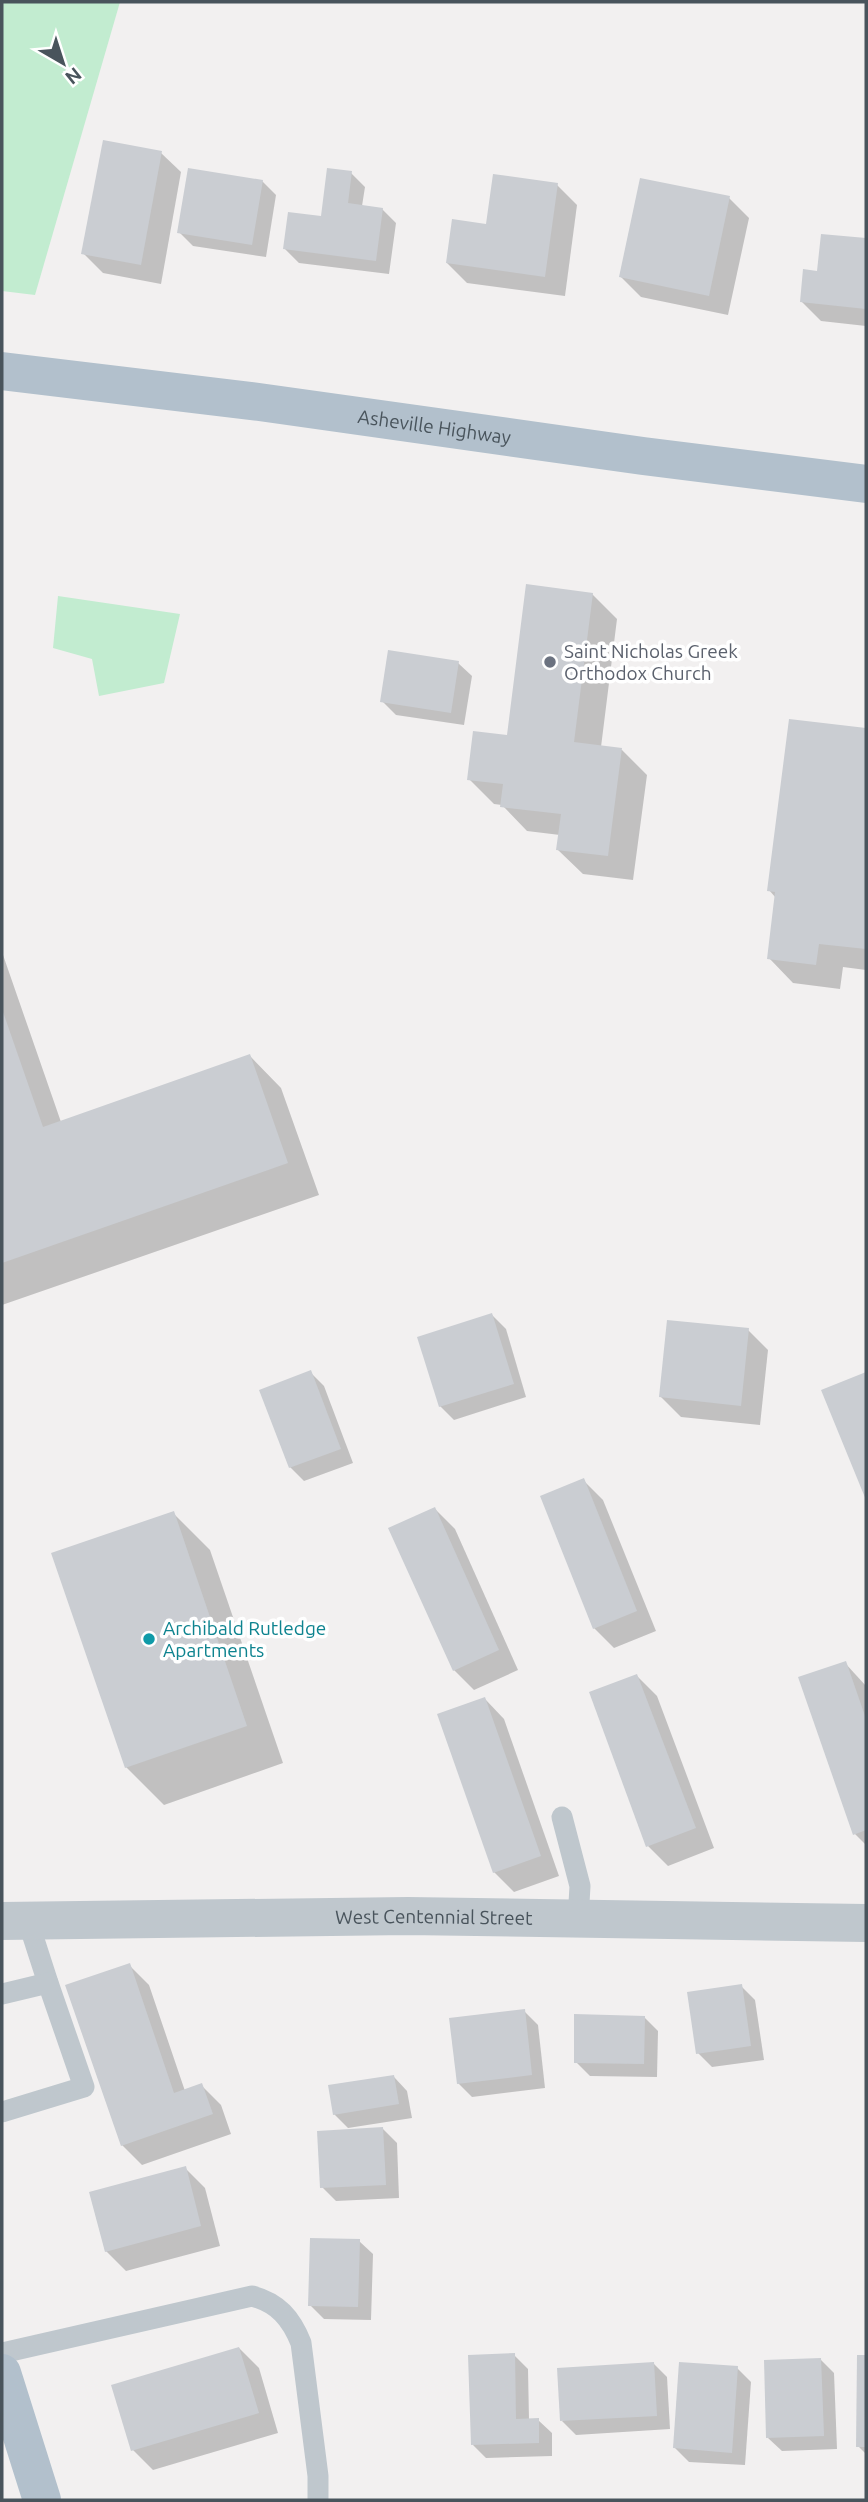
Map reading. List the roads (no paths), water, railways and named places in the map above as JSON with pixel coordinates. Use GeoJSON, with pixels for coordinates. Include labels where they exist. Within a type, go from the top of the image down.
{"type":"FeatureCollection","features":[{"type":"Feature","properties":{"kind":"main road","name":"Asheville Highway"},"geometry":{"type":"LineString","coordinates":[[2,371],[259,402],[643,456],[866,484]]}},
{"type":"Feature","properties":{"kind":"main road"},"geometry":{"type":"LineString","coordinates":[[2,2373],[42,2500]]}},
{"type":"Feature","properties":{"kind":"street","name":"West Centennial Street"},"geometry":{"type":"LineString","coordinates":[[15,1921],[408,1916],[866,1923]]}},
{"type":"Feature","properties":{"kind":"lane"},"geometry":{"type":"LineString","coordinates":[[562,1817],[580,1886],[578,1920]]}},
{"type":"Feature","properties":{"kind":"lane"},"geometry":{"type":"LineString","coordinates":[[2,2112],[84,2087],[48,1983],[15,1921]]}},
{"type":"Feature","properties":{"kind":"lane"},"geometry":{"type":"LineString","coordinates":[[2,1994],[48,1983]]}},
{"type":"Feature","properties":{"kind":"lane"},"geometry":{"type":"LineString","coordinates":[[2,2353],[252,2296],[264,2299],[282,2309],[294,2325],[301,2343],[318,2476],[318,2500]]}},
{"type":"Feature","properties":{"kind":"place","name":"Saint Nicholas Greek Orthodox Church"},"geometry":{"type":"Point","coordinates":[550,662]}},
{"type":"Feature","properties":{"kind":"place","name":"Archibald Rutledge Apartments"},"geometry":{"type":"Point","coordinates":[149,1639]}}]}
